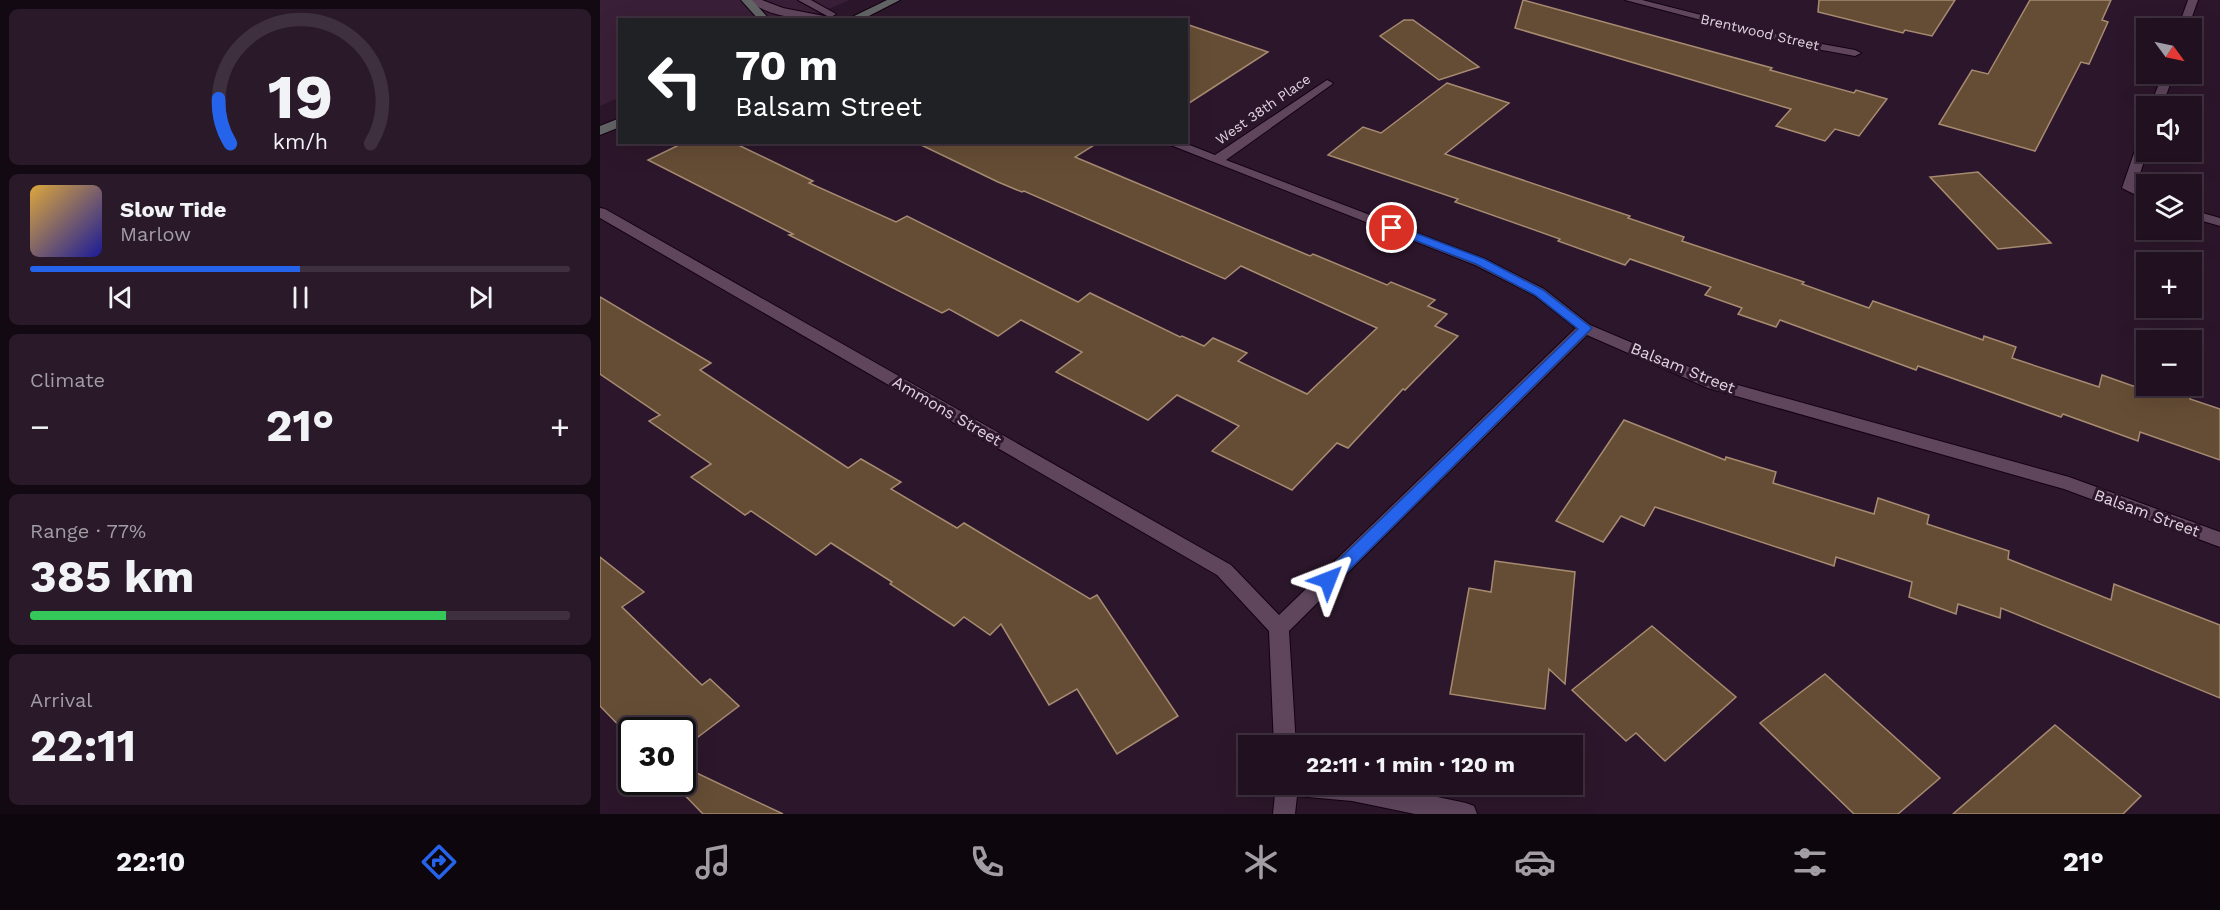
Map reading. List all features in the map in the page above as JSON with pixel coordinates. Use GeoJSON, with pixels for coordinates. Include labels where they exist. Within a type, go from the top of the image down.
{"type":"FeatureCollection","features":[{"type":"Feature","properties":{"kind":"main road"},"geometry":{"type":"LineString","coordinates":[[746,0],[763,18]]}},
{"type":"Feature","properties":{"kind":"main road"},"geometry":{"type":"LineString","coordinates":[[855,18],[895,0]]}},
{"type":"Feature","properties":{"kind":"main road"},"geometry":{"type":"LineString","coordinates":[[600,131],[618,123]]}},
{"type":"Feature","properties":{"kind":"street"},"geometry":{"type":"LineString","coordinates":[[753,0],[780,11],[819,18]]}},
{"type":"Feature","properties":{"kind":"street"},"geometry":{"type":"LineString","coordinates":[[803,0],[836,18]]}},
{"type":"Feature","properties":{"kind":"street","name":"Brentwood Street"},"geometry":{"type":"LineString","coordinates":[[1630,0],[1800,43],[1855,53]]}},
{"type":"Feature","properties":{"kind":"street"},"geometry":{"type":"LineString","coordinates":[[2187,18],[2193,0]]}},
{"type":"Feature","properties":{"kind":"street","name":"West 38th Place"},"geometry":{"type":"LineString","coordinates":[[1217,160],[1327,82]]}},
{"type":"Feature","properties":{"kind":"street","name":"Balsam Street"},"geometry":{"type":"LineString","coordinates":[[1174,144],[1480,262],[1539,292],[1585,328],[1714,384],[2070,484],[2220,540]]}},
{"type":"Feature","properties":{"kind":"street"},"geometry":{"type":"LineString","coordinates":[[2136,191],[2129,188],[2138,162]]}},
{"type":"Feature","properties":{"kind":"street","name":"Ammons Street"},"geometry":{"type":"LineString","coordinates":[[600,212],[1224,570],[1279,628]]}},
{"type":"Feature","properties":{"kind":"street"},"geometry":{"type":"LineString","coordinates":[[2202,217],[2220,222]]}},
{"type":"Feature","properties":{"kind":"street"},"geometry":{"type":"LineString","coordinates":[[1284,735],[1279,628],[1585,328]]}},
{"type":"Feature","properties":{"kind":"street"},"geometry":{"type":"LineString","coordinates":[[1284,814],[1286,795]]}},
{"type":"Feature","properties":{"kind":"street"},"geometry":{"type":"LineString","coordinates":[[1376,795],[1466,814]]}},
{"type":"Feature","properties":{"kind":"shaded area"},"geometry":{"type":"Polygon","coordinates":[[[600,0],[850,0],[806,18],[618,18],[618,98],[600,106],[600,0]]]}},
{"type":"Feature","properties":{"kind":"building"},"geometry":{"type":"Polygon","coordinates":[[[1523,0],[1772,68],[1770,70],[1854,93],[1856,90],[1887,99],[1859,136],[1835,129],[1825,141],[1776,126],[1791,109],[1515,28],[1523,0]]]}},
{"type":"Feature","properties":{"kind":"building"},"geometry":{"type":"Polygon","coordinates":[[[1819,0],[1955,0],[1932,36],[1905,30],[1903,33],[1818,12],[1819,0]]]}},
{"type":"Feature","properties":{"kind":"building"},"geometry":{"type":"Polygon","coordinates":[[[2030,0],[2111,0],[2102,20],[2108,22],[2089,64],[2081,62],[2035,151],[1939,124],[1972,70],[1988,74],[2030,0]]]}},
{"type":"Feature","properties":{"kind":"building"},"geometry":{"type":"Polygon","coordinates":[[[1404,20],[1413,20],[1479,67],[1439,80],[1380,36],[1404,20]]]}},
{"type":"Feature","properties":{"kind":"building"},"geometry":{"type":"Polygon","coordinates":[[[1188,25],[1268,52],[1188,104],[1188,25]]]}},
{"type":"Feature","properties":{"kind":"building"},"geometry":{"type":"Polygon","coordinates":[[[1447,83],[1509,103],[1445,154],[1630,216],[1628,218],[1684,237],[1682,241],[1804,282],[1802,284],[1869,308],[1873,301],[1983,340],[1984,336],[2016,347],[2012,358],[2099,387],[2102,375],[2136,386],[2136,396],[2190,396],[2190,399],[2220,409],[2220,460],[2140,432],[2138,441],[2063,414],[2061,417],[1918,366],[1916,370],[1780,320],[1776,327],[1738,314],[1742,308],[1705,295],[1711,287],[1630,259],[1625,265],[1455,202],[1458,199],[1328,155],[1363,127],[1381,133],[1447,83]]]}},
{"type":"Feature","properties":{"kind":"building"},"geometry":{"type":"Polygon","coordinates":[[[681,144],[736,144],[813,181],[809,183],[896,222],[907,216],[1078,302],[1090,293],[1180,337],[1204,346],[1213,338],[1247,353],[1238,361],[1307,394],[1377,328],[1241,266],[1225,279],[1024,191],[998,182],[919,144],[1096,144],[1075,157],[1310,256],[1313,254],[1387,285],[1391,282],[1435,300],[1428,306],[1447,314],[1435,326],[1458,336],[1405,390],[1403,389],[1348,448],[1337,443],[1292,490],[1212,451],[1239,426],[1177,395],[1148,420],[1056,372],[1082,352],[1021,320],[998,336],[949,309],[942,313],[648,160],[681,144]]]}},
{"type":"Feature","properties":{"kind":"building"},"geometry":{"type":"Polygon","coordinates":[[[1978,172],[2051,243],[1998,249],[1930,177],[1978,172]]]}},
{"type":"Feature","properties":{"kind":"building"},"geometry":{"type":"Polygon","coordinates":[[[600,297],[711,363],[700,370],[848,468],[861,459],[901,482],[891,489],[957,528],[964,523],[1090,599],[1097,595],[1178,716],[1117,754],[1077,689],[1049,705],[1001,624],[990,635],[964,617],[954,626],[831,543],[816,555],[751,511],[745,515],[691,477],[711,464],[649,421],[660,415],[600,374],[600,297]]]}},
{"type":"Feature","properties":{"kind":"building"},"geometry":{"type":"Polygon","coordinates":[[[1624,420],[1725,460],[1726,457],[1776,472],[1773,483],[1874,514],[1878,498],[1929,515],[1927,524],[2009,551],[2008,559],[2111,600],[2114,584],[2220,625],[2220,698],[2001,608],[2000,618],[1958,604],[1956,614],[1909,597],[1912,582],[1836,557],[1834,566],[1655,507],[1644,526],[1621,516],[1603,542],[1556,521],[1624,420]]]}},
{"type":"Feature","properties":{"kind":"building"},"geometry":{"type":"Polygon","coordinates":[[[600,557],[644,592],[622,607],[702,685],[710,679],[739,706],[696,738],[696,717],[618,717],[618,725],[600,706],[600,557]]]}},
{"type":"Feature","properties":{"kind":"building"},"geometry":{"type":"Polygon","coordinates":[[[1495,561],[1575,572],[1565,684],[1549,669],[1545,709],[1450,694],[1469,588],[1491,592],[1495,561]]]}},
{"type":"Feature","properties":{"kind":"building"},"geometry":{"type":"Polygon","coordinates":[[[1652,626],[1736,697],[1665,761],[1636,733],[1626,741],[1572,690],[1652,626]]]}},
{"type":"Feature","properties":{"kind":"building"},"geometry":{"type":"Polygon","coordinates":[[[1825,674],[1940,778],[1898,814],[1854,814],[1760,723],[1825,674]]]}},
{"type":"Feature","properties":{"kind":"building"},"geometry":{"type":"Polygon","coordinates":[[[2055,725],[2141,796],[2123,814],[1953,814],[2055,725]]]}},
{"type":"Feature","properties":{"kind":"building"},"geometry":{"type":"Polygon","coordinates":[[[696,773],[783,814],[703,814],[685,795],[696,795],[696,773]]]}},
{"type":"Feature","properties":{"kind":"route"},"geometry":{"type":"LineString","coordinates":[[1328,580],[1585,328],[1539,292],[1480,262],[1392,228]]}}]}
